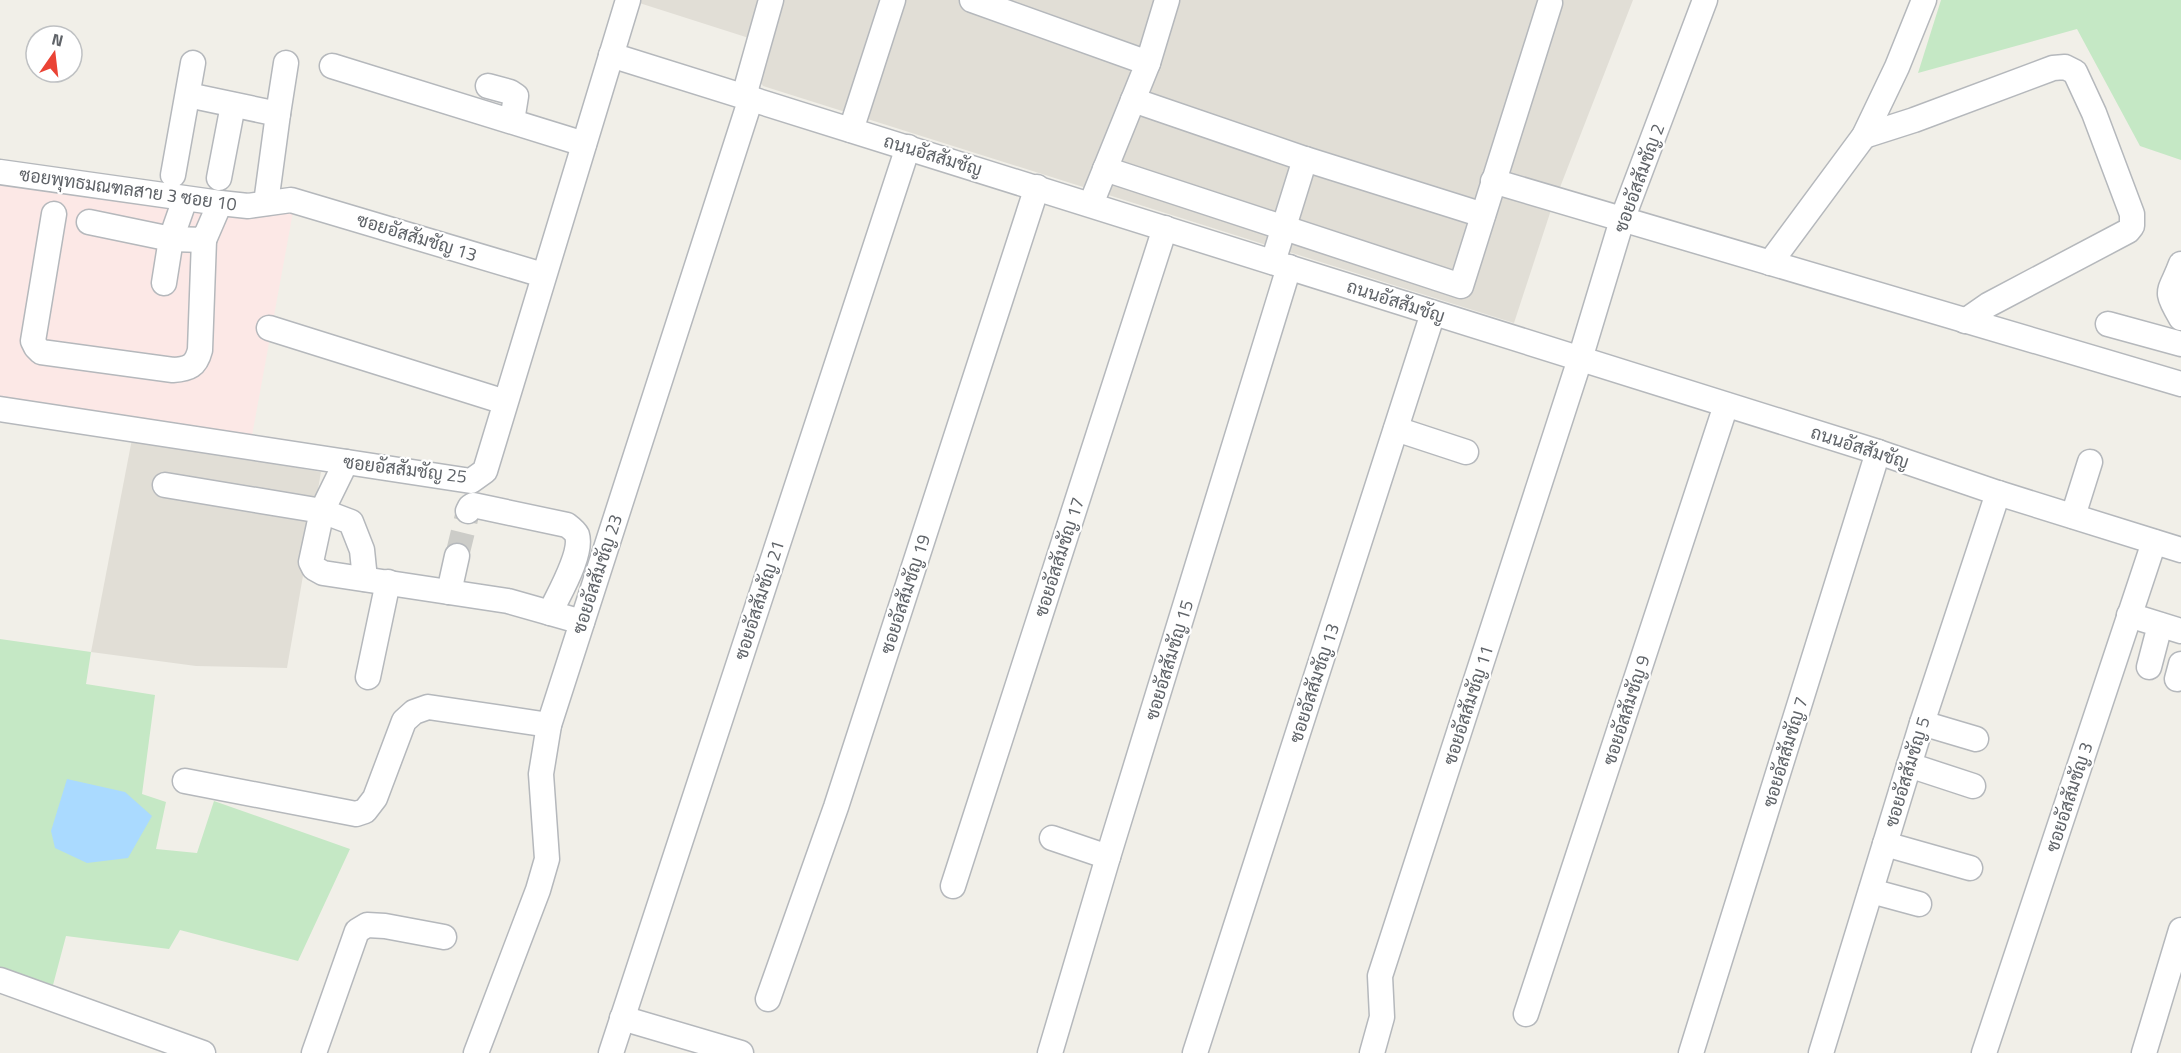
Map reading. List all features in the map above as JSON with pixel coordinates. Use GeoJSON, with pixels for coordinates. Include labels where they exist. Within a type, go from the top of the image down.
{"type":"FeatureCollection","features":[{"type":"Feature","properties":{"kind":"street","name":"ซอยอัสสัมชัญ 25"},"geometry":{"type":"LineString","coordinates":[[0,409],[471,481],[485,471],[628,0]]}},
{"type":"Feature","properties":{"kind":"street","name":"ซอยอัสสัมชัญ 23"},"geometry":{"type":"LineString","coordinates":[[476,1053],[538,890],[547,859],[541,774],[549,725],[747,97],[771,0]]}},
{"type":"Feature","properties":{"kind":"street"},"geometry":{"type":"LineString","coordinates":[[851,130],[894,0]]}},
{"type":"Feature","properties":{"kind":"street"},"geometry":{"type":"LineString","coordinates":[[972,0],[1148,63]]}},
{"type":"Feature","properties":{"kind":"street"},"geometry":{"type":"LineString","coordinates":[[1091,204],[1148,63],[1167,0]]}},
{"type":"Feature","properties":{"kind":"street","name":"ซอยอัสสัมชัญ 2"},"geometry":{"type":"LineString","coordinates":[[1580,359],[1622,220],[1705,0]]}},
{"type":"Feature","properties":{"kind":"street"},"geometry":{"type":"LineString","coordinates":[[1770,263],[1864,136],[1898,67],[1924,0]]}},
{"type":"Feature","properties":{"kind":"street","name":"ซอยอัสสัมชัญ 13"},"geometry":{"type":"LineString","coordinates":[[1195,1053],[1396,429],[1443,316],[1461,286],[1550,3]]}},
{"type":"Feature","properties":{"kind":"street","name":"ถนนอัสสัมชัญ"},"geometry":{"type":"LineString","coordinates":[[611,55],[1878,452],[1998,493],[2181,550]]}},
{"type":"Feature","properties":{"kind":"street"},"geometry":{"type":"LineString","coordinates":[[173,175],[193,63]]}},
{"type":"Feature","properties":{"kind":"street"},"geometry":{"type":"LineString","coordinates":[[266,203],[286,63]]}},
{"type":"Feature","properties":{"kind":"street"},"geometry":{"type":"LineString","coordinates":[[332,66],[584,144]]}},
{"type":"Feature","properties":{"kind":"street"},"geometry":{"type":"LineString","coordinates":[[1864,136],[1914,120],[2053,68],[2065,67],[2075,72],[2094,113],[2132,214],[2132,226],[2128,231],[1989,305],[1965,321]]}},
{"type":"Feature","properties":{"kind":"street"},"geometry":{"type":"LineString","coordinates":[[488,86],[516,96],[512,122]]}},
{"type":"Feature","properties":{"kind":"street"},"geometry":{"type":"LineString","coordinates":[[188,95],[278,114]]}},
{"type":"Feature","properties":{"kind":"street"},"geometry":{"type":"LineString","coordinates":[[1133,100],[1305,159],[1483,215]]}},
{"type":"Feature","properties":{"kind":"street"},"geometry":{"type":"LineString","coordinates":[[219,178],[233,105]]}},
{"type":"Feature","properties":{"kind":"street","name":"ซอยอัสสัมชัญ 21"},"geometry":{"type":"LineString","coordinates":[[611,1053],[908,147]]}},
{"type":"Feature","properties":{"kind":"street","name":"ซอยอัสสัมชัญ 15"},"geometry":{"type":"LineString","coordinates":[[1050,1053],[1281,265],[1284,227],[1305,159]]}},
{"type":"Feature","properties":{"kind":"street"},"geometry":{"type":"LineString","coordinates":[[1105,169],[1461,286]]}},
{"type":"Feature","properties":{"kind":"street","name":"ซอยพุทธมณฑลสาย 3 ซอย 10"},"geometry":{"type":"LineString","coordinates":[[0,172],[248,206],[291,200]]}},
{"type":"Feature","properties":{"kind":"street"},"geometry":{"type":"LineString","coordinates":[[58,180],[72,218],[33,341],[41,352],[173,370],[187,369],[197,363],[200,350],[204,240],[220,203]]}},
{"type":"Feature","properties":{"kind":"street"},"geometry":{"type":"LineString","coordinates":[[1493,181],[2181,384]]}},
{"type":"Feature","properties":{"kind":"street","name":"ซอยอัสสัมชัญ 19"},"geometry":{"type":"LineString","coordinates":[[768,999],[836,807],[1037,187]]}},
{"type":"Feature","properties":{"kind":"street"},"geometry":{"type":"LineString","coordinates":[[164,283],[171,239],[184,199]]}},
{"type":"Feature","properties":{"kind":"street","name":"ซอยอัสสัมชัญ 13"},"geometry":{"type":"LineString","coordinates":[[291,200],[543,275]]}},
{"type":"Feature","properties":{"kind":"street"},"geometry":{"type":"LineString","coordinates":[[72,218],[171,239],[204,240]]}},
{"type":"Feature","properties":{"kind":"street","name":"ซอยอัสสัมชัญ 17"},"geometry":{"type":"LineString","coordinates":[[953,886],[1165,228]]}},
{"type":"Feature","properties":{"kind":"street"},"geometry":{"type":"LineString","coordinates":[[2181,264],[2169,291],[2171,303],[2181,318]]}},
{"type":"Feature","properties":{"kind":"street"},"geometry":{"type":"LineString","coordinates":[[2108,324],[2181,344]]}},
{"type":"Feature","properties":{"kind":"street"},"geometry":{"type":"LineString","coordinates":[[269,328],[505,402]]}},
{"type":"Feature","properties":{"kind":"street","name":"ซอยอัสสัมชัญ 11"},"geometry":{"type":"LineString","coordinates":[[1372,1053],[1382,1017],[1380,976],[1580,359]]}},
{"type":"Feature","properties":{"kind":"street","name":"ซอยอัสสัมชัญ 9"},"geometry":{"type":"LineString","coordinates":[[1526,1014],[1726,405]]}},
{"type":"Feature","properties":{"kind":"street"},"geometry":{"type":"LineString","coordinates":[[1396,429],[1466,452]]}},
{"type":"Feature","properties":{"kind":"street","name":"ซอยอัสสัมชัญ 7"},"geometry":{"type":"LineString","coordinates":[[1691,1053],[1878,452]]}},
{"type":"Feature","properties":{"kind":"street"},"geometry":{"type":"LineString","coordinates":[[346,462],[322,511],[311,562],[314,568],[323,573],[508,601],[582,622]]}},
{"type":"Feature","properties":{"kind":"street"},"geometry":{"type":"LineString","coordinates":[[2073,516],[2090,462]]}},
{"type":"Feature","properties":{"kind":"street"},"geometry":{"type":"LineString","coordinates":[[165,485],[322,511],[351,522],[377,580],[368,676]]}},
{"type":"Feature","properties":{"kind":"street","name":"ซอยอัสสัมชัญ 5"},"geometry":{"type":"LineString","coordinates":[[1821,1053],[1922,723],[1998,493]]}},
{"type":"Feature","properties":{"kind":"street"},"geometry":{"type":"LineString","coordinates":[[468,511],[473,505],[567,525],[576,532],[578,542],[576,555],[550,613]]}},
{"type":"Feature","properties":{"kind":"street","name":"ซอยอัสสัมชัญ 3"},"geometry":{"type":"LineString","coordinates":[[1984,1053],[2154,542]]}},
{"type":"Feature","properties":{"kind":"street"},"geometry":{"type":"LineString","coordinates":[[449,592],[458,556]]}},
{"type":"Feature","properties":{"kind":"street"},"geometry":{"type":"LineString","coordinates":[[2129,615],[2171,628],[2149,667]]}},
{"type":"Feature","properties":{"kind":"street"},"geometry":{"type":"LineString","coordinates":[[185,781],[356,814],[365,811],[375,798],[404,721],[414,712],[428,707],[549,725]]}},
{"type":"Feature","properties":{"kind":"street"},"geometry":{"type":"LineString","coordinates":[[1922,723],[1976,739]]}},
{"type":"Feature","properties":{"kind":"street"},"geometry":{"type":"LineString","coordinates":[[1909,765],[1973,786]]}},
{"type":"Feature","properties":{"kind":"street"},"geometry":{"type":"LineString","coordinates":[[1052,838],[1108,857]]}},
{"type":"Feature","properties":{"kind":"street"},"geometry":{"type":"LineString","coordinates":[[1885,844],[1970,868]]}},
{"type":"Feature","properties":{"kind":"street"},"geometry":{"type":"LineString","coordinates":[[1870,891],[1919,904]]}},
{"type":"Feature","properties":{"kind":"street"},"geometry":{"type":"LineString","coordinates":[[314,1053],[357,931],[367,925],[386,926],[444,937]]}},
{"type":"Feature","properties":{"kind":"street"},"geometry":{"type":"LineString","coordinates":[[2144,1053],[2181,930]]}},
{"type":"Feature","properties":{"kind":"street"},"geometry":{"type":"LineString","coordinates":[[0,980],[203,1053]]}},
{"type":"Feature","properties":{"kind":"street"},"geometry":{"type":"LineString","coordinates":[[622,1018],[741,1053]]}},
{"type":"Feature","properties":{"kind":"shaded area"},"geometry":{"type":"Polygon","coordinates":[[[630,0],[764,0],[752,39],[630,0]]]}},
{"type":"Feature","properties":{"kind":"shaded area"},"geometry":{"type":"Polygon","coordinates":[[[784,0],[1633,0],[1550,213],[1514,323],[763,86],[760,81],[784,0]]]}},
{"type":"Feature","properties":{"kind":"shaded area"},"geometry":{"type":"Polygon","coordinates":[[[0,182],[250,215],[293,212],[251,441],[0,400],[0,182]]]}},
{"type":"Feature","properties":{"kind":"shaded area"},"geometry":{"type":"Polygon","coordinates":[[[132,439],[321,472],[287,668],[196,666],[91,652],[132,439]]]}},
{"type":"Feature","properties":{"kind":"green space"},"geometry":{"type":"Polygon","coordinates":[[[1941,0],[2181,0],[2181,160],[2140,146],[2077,29],[1918,73],[1941,0]]]}},
{"type":"Feature","properties":{"kind":"green space"},"geometry":{"type":"Polygon","coordinates":[[[0,639],[91,652],[86,684],[155,695],[142,794],[166,802],[156,849],[197,853],[214,801],[350,849],[298,961],[180,930],[169,949],[66,936],[53,985],[0,967],[0,639]]]}},
{"type":"Feature","properties":{"kind":"water"},"geometry":{"type":"Polygon","coordinates":[[[67,779],[125,792],[152,816],[128,858],[87,863],[55,848],[51,831],[67,779]]]}},
{"type":"Feature","properties":{"kind":"tunnel"},"geometry":{"type":"LineString","coordinates":[[457,556],[468,511]]}}]}
